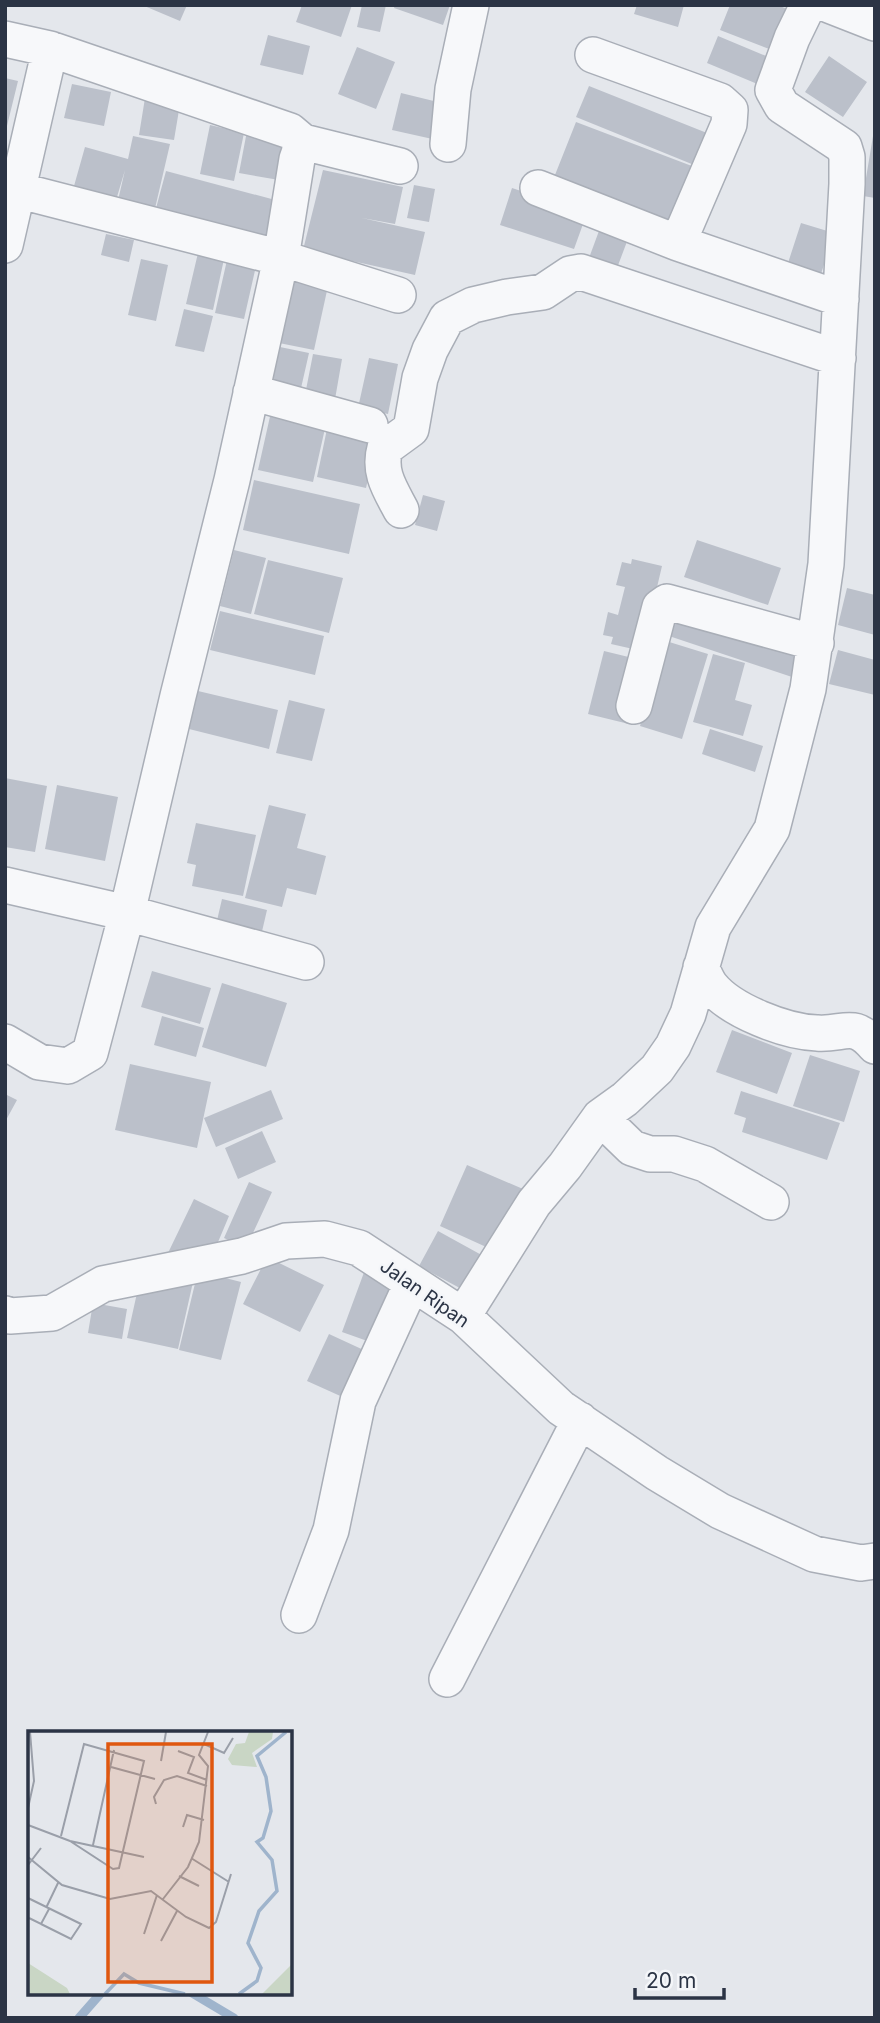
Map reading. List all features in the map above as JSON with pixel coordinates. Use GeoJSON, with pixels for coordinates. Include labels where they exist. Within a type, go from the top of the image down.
{"type":"FeatureCollection","features":[{"type":"Feature","properties":{"kind":"street"},"geometry":{"type":"LineString","coordinates":[[448,144],[453,89],[471,5]]}},
{"type":"Feature","properties":{"kind":"street"},"geometry":{"type":"LineString","coordinates":[[463,1316],[534,1203],[600,1117],[625,1099],[657,1069],[673,1046],[688,1014],[713,927],[772,829],[808,689],[826,564],[847,184],[847,157],[844,147],[782,106],[773,90],[792,38],[808,5]]}},
{"type":"Feature","properties":{"kind":"street"},"geometry":{"type":"LineString","coordinates":[[829,5],[875,23]]}},
{"type":"Feature","properties":{"kind":"street"},"geometry":{"type":"LineString","coordinates":[[5,39],[50,49],[290,131],[303,142],[400,166]]}},
{"type":"Feature","properties":{"kind":"street"},"geometry":{"type":"LineString","coordinates":[[5,245],[50,49]]}},
{"type":"Feature","properties":{"kind":"street"},"geometry":{"type":"LineString","coordinates":[[593,55],[720,101],[730,110],[729,124],[678,243]]}},
{"type":"Feature","properties":{"kind":"street"},"geometry":{"type":"LineString","coordinates":[[5,1042],[39,1062],[68,1066],[89,1053],[127,913],[232,480],[281,258],[297,159],[303,142]]}},
{"type":"Feature","properties":{"kind":"street"},"geometry":{"type":"LineString","coordinates":[[538,188],[678,243],[841,299]]}},
{"type":"Feature","properties":{"kind":"street"},"geometry":{"type":"LineString","coordinates":[[17,190],[281,258],[398,295]]}},
{"type":"Feature","properties":{"kind":"street"},"geometry":{"type":"LineString","coordinates":[[401,510],[383,474],[381,464],[385,448],[411,429],[420,378],[430,350],[447,318],[473,305],[543,292],[570,274],[581,272],[838,358]]}},
{"type":"Feature","properties":{"kind":"street"},"geometry":{"type":"LineString","coordinates":[[251,392],[370,425]]}},
{"type":"Feature","properties":{"kind":"street"},"geometry":{"type":"LineString","coordinates":[[634,706],[660,607],[667,602],[816,643]]}},
{"type":"Feature","properties":{"kind":"street"},"geometry":{"type":"LineString","coordinates":[[5,885],[127,913],[306,962]]}},
{"type":"Feature","properties":{"kind":"street"},"geometry":{"type":"LineString","coordinates":[[701,967],[711,986],[729,1002],[760,1018],[795,1030],[818,1034],[850,1029],[865,1034],[875,1046]]}},
{"type":"Feature","properties":{"kind":"street"},"geometry":{"type":"LineString","coordinates":[[600,1117],[632,1148],[650,1154],[674,1154],[705,1164],[771,1202]]}},
{"type":"Feature","properties":{"kind":"street","name":"Jalan Ripan"},"geometry":{"type":"LineString","coordinates":[[5,1314],[10,1316],[52,1313],[103,1284],[242,1256],[286,1241],[325,1239],[359,1248],[463,1316],[561,1408],[657,1473],[720,1511],[814,1554],[860,1563],[875,1561]]}},
{"type":"Feature","properties":{"kind":"street"},"geometry":{"type":"LineString","coordinates":[[299,1615],[335,1515],[358,1401],[412,1283]]}},
{"type":"Feature","properties":{"kind":"street"},"geometry":{"type":"LineString","coordinates":[[447,1679],[580,1420]]}},
{"type":"Feature","properties":{"kind":"building"},"geometry":{"type":"Polygon","coordinates":[[[142,5],[187,5],[180,21],[142,5]]]}},
{"type":"Feature","properties":{"kind":"building"},"geometry":{"type":"Polygon","coordinates":[[[302,5],[352,5],[341,37],[296,22],[302,5]]]}},
{"type":"Feature","properties":{"kind":"building"},"geometry":{"type":"Polygon","coordinates":[[[362,5],[386,5],[380,32],[357,27],[362,5]]]}},
{"type":"Feature","properties":{"kind":"building"},"geometry":{"type":"Polygon","coordinates":[[[395,5],[450,5],[443,25],[394,8],[395,5]]]}},
{"type":"Feature","properties":{"kind":"building"},"geometry":{"type":"Polygon","coordinates":[[[637,5],[684,5],[678,27],[634,14],[637,5]]]}},
{"type":"Feature","properties":{"kind":"building"},"geometry":{"type":"Polygon","coordinates":[[[730,5],[777,5],[798,13],[782,54],[720,30],[730,5]]]}},
{"type":"Feature","properties":{"kind":"building"},"geometry":{"type":"Polygon","coordinates":[[[268,35],[310,46],[303,75],[260,65],[268,35]]]}},
{"type":"Feature","properties":{"kind":"building"},"geometry":{"type":"Polygon","coordinates":[[[718,36],[778,61],[767,88],[707,63],[718,36]]]}},
{"type":"Feature","properties":{"kind":"building"},"geometry":{"type":"Polygon","coordinates":[[[357,47],[395,62],[376,109],[338,94],[357,47]]]}},
{"type":"Feature","properties":{"kind":"building"},"geometry":{"type":"Polygon","coordinates":[[[829,56],[867,82],[843,117],[805,92],[829,56]]]}},
{"type":"Feature","properties":{"kind":"building"},"geometry":{"type":"Polygon","coordinates":[[[5,78],[18,81],[6,130],[5,130],[5,78]]]}},
{"type":"Feature","properties":{"kind":"building"},"geometry":{"type":"Polygon","coordinates":[[[72,84],[111,92],[104,126],[64,118],[72,84]]]}},
{"type":"Feature","properties":{"kind":"building"},"geometry":{"type":"Polygon","coordinates":[[[589,86],[717,137],[704,169],[576,117],[589,86]]]}},
{"type":"Feature","properties":{"kind":"building"},"geometry":{"type":"Polygon","coordinates":[[[401,93],[446,104],[437,140],[392,130],[401,93]]]}},
{"type":"Feature","properties":{"kind":"building"},"geometry":{"type":"Polygon","coordinates":[[[145,98],[180,104],[174,140],[139,135],[145,98]]]}},
{"type":"Feature","properties":{"kind":"building"},"geometry":{"type":"Polygon","coordinates":[[[576,122],[705,171],[680,234],[551,185],[576,122]]]}},
{"type":"Feature","properties":{"kind":"building"},"geometry":{"type":"Polygon","coordinates":[[[210,125],[244,133],[234,181],[200,174],[210,125]]]}},
{"type":"Feature","properties":{"kind":"building"},"geometry":{"type":"Polygon","coordinates":[[[247,131],[287,139],[279,180],[239,173],[247,131]]]}},
{"type":"Feature","properties":{"kind":"building"},"geometry":{"type":"Polygon","coordinates":[[[133,136],[170,144],[153,217],[116,209],[125,170],[117,197],[74,186],[85,147],[128,159],[133,136]]]}},
{"type":"Feature","properties":{"kind":"building"},"geometry":{"type":"Polygon","coordinates":[[[875,136],[875,198],[863,196],[875,136]]]}},
{"type":"Feature","properties":{"kind":"building"},"geometry":{"type":"Polygon","coordinates":[[[323,170],[403,187],[395,224],[362,218],[425,232],[415,275],[303,250],[323,170]]]}},
{"type":"Feature","properties":{"kind":"building"},"geometry":{"type":"Polygon","coordinates":[[[166,171],[279,201],[268,242],[155,212],[166,171]]]}},
{"type":"Feature","properties":{"kind":"building"},"geometry":{"type":"Polygon","coordinates":[[[414,185],[435,189],[429,222],[407,218],[414,185]]]}},
{"type":"Feature","properties":{"kind":"building"},"geometry":{"type":"Polygon","coordinates":[[[512,188],[587,213],[574,249],[500,225],[512,188]]]}},
{"type":"Feature","properties":{"kind":"building"},"geometry":{"type":"Polygon","coordinates":[[[603,220],[631,231],[617,268],[589,258],[603,220]]]}},
{"type":"Feature","properties":{"kind":"building"},"geometry":{"type":"Polygon","coordinates":[[[801,223],[834,233],[821,274],[788,263],[801,223]]]}},
{"type":"Feature","properties":{"kind":"building"},"geometry":{"type":"Polygon","coordinates":[[[106,234],[134,240],[129,262],[101,255],[106,234]]]}},
{"type":"Feature","properties":{"kind":"building"},"geometry":{"type":"Polygon","coordinates":[[[198,253],[224,259],[213,310],[186,304],[198,253]]]}},
{"type":"Feature","properties":{"kind":"building"},"geometry":{"type":"Polygon","coordinates":[[[141,259],[168,265],[156,321],[128,315],[141,259]]]}},
{"type":"Feature","properties":{"kind":"building"},"geometry":{"type":"Polygon","coordinates":[[[227,260],[256,266],[244,319],[215,313],[227,260]]]}},
{"type":"Feature","properties":{"kind":"building"},"geometry":{"type":"Polygon","coordinates":[[[294,278],[328,286],[314,350],[279,343],[294,278]]]}},
{"type":"Feature","properties":{"kind":"building"},"geometry":{"type":"Polygon","coordinates":[[[184,309],[213,316],[204,352],[175,346],[184,309]]]}},
{"type":"Feature","properties":{"kind":"building"},"geometry":{"type":"Polygon","coordinates":[[[280,347],[309,353],[299,397],[270,391],[280,347]]]}},
{"type":"Feature","properties":{"kind":"building"},"geometry":{"type":"Polygon","coordinates":[[[313,354],[342,359],[334,405],[304,400],[313,354]]]}},
{"type":"Feature","properties":{"kind":"building"},"geometry":{"type":"Polygon","coordinates":[[[369,358],[398,364],[388,414],[358,408],[369,358]]]}},
{"type":"Feature","properties":{"kind":"building"},"geometry":{"type":"Polygon","coordinates":[[[271,412],[326,424],[313,482],[258,470],[271,412]]]}},
{"type":"Feature","properties":{"kind":"building"},"geometry":{"type":"Polygon","coordinates":[[[328,424],[378,435],[366,488],[317,477],[328,424]]]}},
{"type":"Feature","properties":{"kind":"building"},"geometry":{"type":"Polygon","coordinates":[[[254,480],[360,504],[349,554],[243,530],[254,480]]]}},
{"type":"Feature","properties":{"kind":"building"},"geometry":{"type":"Polygon","coordinates":[[[423,495],[445,501],[437,531],[415,525],[423,495]]]}},
{"type":"Feature","properties":{"kind":"building"},"geometry":{"type":"Polygon","coordinates":[[[697,540],[781,568],[768,605],[684,577],[697,540]]]}},
{"type":"Feature","properties":{"kind":"building"},"geometry":{"type":"Polygon","coordinates":[[[234,550],[266,558],[251,614],[220,606],[234,550]]]}},
{"type":"Feature","properties":{"kind":"building"},"geometry":{"type":"Polygon","coordinates":[[[632,559],[662,566],[642,651],[611,644],[613,637],[603,635],[608,612],[618,615],[625,587],[616,585],[622,562],[631,564],[632,559]]]}},
{"type":"Feature","properties":{"kind":"building"},"geometry":{"type":"Polygon","coordinates":[[[268,560],[343,578],[329,633],[254,614],[268,560]]]}},
{"type":"Feature","properties":{"kind":"building"},"geometry":{"type":"Polygon","coordinates":[[[847,588],[875,595],[875,635],[838,625],[847,588]]]}},
{"type":"Feature","properties":{"kind":"building"},"geometry":{"type":"Polygon","coordinates":[[[674,603],[808,648],[798,679],[663,634],[674,603]]]}},
{"type":"Feature","properties":{"kind":"building"},"geometry":{"type":"Polygon","coordinates":[[[220,611],[324,636],[315,675],[210,650],[220,611]]]}},
{"type":"Feature","properties":{"kind":"building"},"geometry":{"type":"Polygon","coordinates":[[[666,641],[708,654],[682,739],[640,726],[666,641]]]}},
{"type":"Feature","properties":{"kind":"building"},"geometry":{"type":"Polygon","coordinates":[[[838,650],[875,660],[875,695],[829,684],[838,650]]]}},
{"type":"Feature","properties":{"kind":"building"},"geometry":{"type":"Polygon","coordinates":[[[604,651],[645,661],[629,724],[588,714],[604,651]]]}},
{"type":"Feature","properties":{"kind":"building"},"geometry":{"type":"Polygon","coordinates":[[[713,654],[745,663],[735,700],[752,705],[743,736],[693,722],[713,654]]]}},
{"type":"Feature","properties":{"kind":"building"},"geometry":{"type":"Polygon","coordinates":[[[198,691],[278,710],[269,749],[189,729],[198,691]]]}},
{"type":"Feature","properties":{"kind":"building"},"geometry":{"type":"Polygon","coordinates":[[[289,700],[325,709],[312,761],[276,753],[289,700]]]}},
{"type":"Feature","properties":{"kind":"building"},"geometry":{"type":"Polygon","coordinates":[[[710,729],[763,746],[755,772],[702,754],[710,729]]]}},
{"type":"Feature","properties":{"kind":"building"},"geometry":{"type":"Polygon","coordinates":[[[5,778],[47,786],[35,852],[5,847],[5,778]]]}},
{"type":"Feature","properties":{"kind":"building"},"geometry":{"type":"Polygon","coordinates":[[[57,785],[118,797],[105,861],[45,849],[57,785]]]}},
{"type":"Feature","properties":{"kind":"building"},"geometry":{"type":"Polygon","coordinates":[[[269,805],[306,814],[297,848],[326,856],[316,895],[287,888],[282,907],[245,898],[269,805]]]}},
{"type":"Feature","properties":{"kind":"building"},"geometry":{"type":"Polygon","coordinates":[[[196,823],[256,835],[243,896],[192,886],[196,865],[187,863],[196,823]]]}},
{"type":"Feature","properties":{"kind":"building"},"geometry":{"type":"Polygon","coordinates":[[[222,899],[267,910],[260,940],[215,929],[222,899]]]}},
{"type":"Feature","properties":{"kind":"building"},"geometry":{"type":"Polygon","coordinates":[[[152,971],[211,988],[200,1024],[141,1007],[152,971]]]}},
{"type":"Feature","properties":{"kind":"building"},"geometry":{"type":"Polygon","coordinates":[[[222,983],[287,1003],[266,1067],[202,1047],[222,983]]]}},
{"type":"Feature","properties":{"kind":"building"},"geometry":{"type":"Polygon","coordinates":[[[162,1016],[204,1028],[196,1057],[154,1045],[162,1016]]]}},
{"type":"Feature","properties":{"kind":"building"},"geometry":{"type":"Polygon","coordinates":[[[732,1030],[792,1053],[777,1094],[716,1072],[732,1030]]]}},
{"type":"Feature","properties":{"kind":"building"},"geometry":{"type":"Polygon","coordinates":[[[810,1055],[860,1071],[844,1122],[793,1106],[810,1055]]]}},
{"type":"Feature","properties":{"kind":"building"},"geometry":{"type":"Polygon","coordinates":[[[130,1064],[211,1082],[197,1148],[115,1130],[130,1064]]]}},
{"type":"Feature","properties":{"kind":"building"},"geometry":{"type":"Polygon","coordinates":[[[271,1090],[283,1119],[216,1147],[204,1118],[271,1090]]]}},
{"type":"Feature","properties":{"kind":"building"},"geometry":{"type":"Polygon","coordinates":[[[741,1091],[840,1123],[827,1160],[742,1132],[746,1118],[734,1114],[741,1091]]]}},
{"type":"Feature","properties":{"kind":"building"},"geometry":{"type":"Polygon","coordinates":[[[5,1094],[17,1100],[5,1122],[5,1094]]]}},
{"type":"Feature","properties":{"kind":"building"},"geometry":{"type":"Polygon","coordinates":[[[262,1131],[276,1162],[238,1179],[225,1148],[262,1131]]]}},
{"type":"Feature","properties":{"kind":"building"},"geometry":{"type":"Polygon","coordinates":[[[467,1165],[523,1189],[495,1251],[440,1226],[467,1165]]]}},
{"type":"Feature","properties":{"kind":"building"},"geometry":{"type":"Polygon","coordinates":[[[249,1182],[272,1192],[246,1248],[224,1238],[249,1182]]]}},
{"type":"Feature","properties":{"kind":"building"},"geometry":{"type":"Polygon","coordinates":[[[194,1199],[229,1216],[213,1254],[168,1253],[194,1199]]]}},
{"type":"Feature","properties":{"kind":"building"},"geometry":{"type":"Polygon","coordinates":[[[438,1231],[487,1258],[469,1293],[419,1266],[438,1231]]]}},
{"type":"Feature","properties":{"kind":"building"},"geometry":{"type":"Polygon","coordinates":[[[267,1257],[324,1285],[300,1332],[243,1304],[267,1257]]]}},
{"type":"Feature","properties":{"kind":"building"},"geometry":{"type":"Polygon","coordinates":[[[366,1267],[397,1279],[373,1343],[342,1332],[366,1267]]]}},
{"type":"Feature","properties":{"kind":"building"},"geometry":{"type":"Polygon","coordinates":[[[198,1271],[241,1282],[221,1360],[179,1350],[198,1271]]]}},
{"type":"Feature","properties":{"kind":"building"},"geometry":{"type":"Polygon","coordinates":[[[193,1282],[178,1349],[127,1338],[139,1284],[193,1282]]]}},
{"type":"Feature","properties":{"kind":"building"},"geometry":{"type":"Polygon","coordinates":[[[93,1303],[127,1309],[122,1339],[88,1333],[93,1303]]]}},
{"type":"Feature","properties":{"kind":"building"},"geometry":{"type":"Polygon","coordinates":[[[329,1334],[368,1352],[347,1399],[307,1381],[329,1334]]]}},
{"type":"Feature","properties":{"kind":"waterway"},"geometry":{"type":"LineString","coordinates":[[79,2018],[99,1995]]}},
{"type":"Feature","properties":{"kind":"waterway"},"geometry":{"type":"LineString","coordinates":[[195,1995],[234,2018]]}}]}
